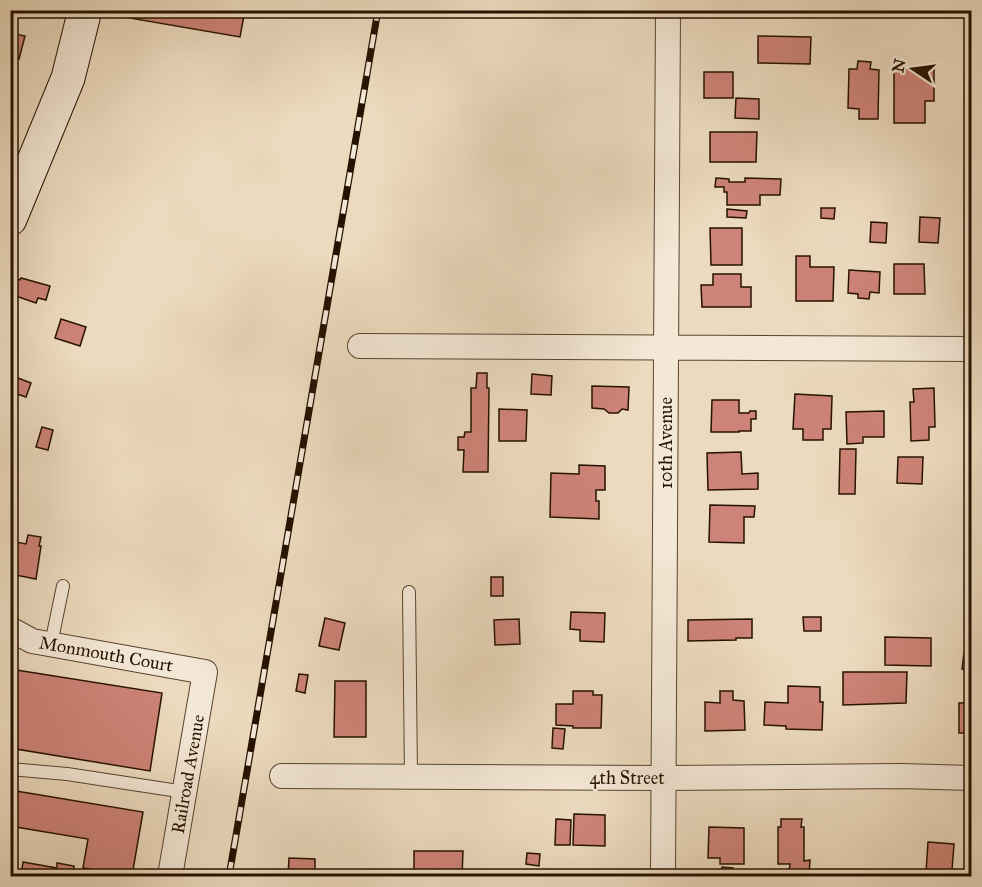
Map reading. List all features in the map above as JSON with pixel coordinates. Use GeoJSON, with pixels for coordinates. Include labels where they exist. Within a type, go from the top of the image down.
{"type":"FeatureCollection","features":[{"type":"Feature","properties":{"kind":"street"},"geometry":{"type":"LineString","coordinates":[[10,219],[68,78],[86,10]]}},
{"type":"Feature","properties":{"kind":"street","name":"10th Avenue"},"geometry":{"type":"LineString","coordinates":[[663,876],[668,10]]}},
{"type":"Feature","properties":{"kind":"street"},"geometry":{"type":"LineString","coordinates":[[360,346],[972,349]]}},
{"type":"Feature","properties":{"kind":"street","name":"Monmouth Court"},"geometry":{"type":"LineString","coordinates":[[10,629],[32,641],[205,672]]}},
{"type":"Feature","properties":{"kind":"street","name":"Railroad Avenue"},"geometry":{"type":"LineString","coordinates":[[170,876],[205,672]]}},
{"type":"Feature","properties":{"kind":"street","name":"4th Street"},"geometry":{"type":"LineString","coordinates":[[282,776],[972,778]]}},
{"type":"Feature","properties":{"kind":"lane"},"geometry":{"type":"LineString","coordinates":[[51,644],[63,586]]}},
{"type":"Feature","properties":{"kind":"lane"},"geometry":{"type":"LineString","coordinates":[[409,592],[411,777]]}},
{"type":"Feature","properties":{"kind":"lane"},"geometry":{"type":"LineString","coordinates":[[10,769],[67,774],[184,792]]}},
{"type":"Feature","properties":{"kind":"building"},"geometry":{"type":"Polygon","coordinates":[[[113,10],[245,10],[240,37],[112,15],[113,10]]]}},
{"type":"Feature","properties":{"kind":"building"},"geometry":{"type":"Polygon","coordinates":[[[10,33],[25,36],[19,59],[10,57],[10,33]]]}},
{"type":"Feature","properties":{"kind":"building"},"geometry":{"type":"Polygon","coordinates":[[[758,36],[811,37],[810,64],[758,63],[758,36]]]}},
{"type":"Feature","properties":{"kind":"building"},"geometry":{"type":"Polygon","coordinates":[[[858,61],[871,62],[870,69],[879,70],[878,119],[859,119],[859,109],[848,108],[849,69],[857,69],[858,61]]]}},
{"type":"Feature","properties":{"kind":"building"},"geometry":{"type":"Polygon","coordinates":[[[894,69],[934,69],[934,101],[925,101],[925,123],[894,123],[894,69]]]}},
{"type":"Feature","properties":{"kind":"building"},"geometry":{"type":"Polygon","coordinates":[[[704,72],[733,72],[733,98],[704,98],[704,72]]]}},
{"type":"Feature","properties":{"kind":"building"},"geometry":{"type":"Polygon","coordinates":[[[736,98],[759,99],[759,119],[735,118],[736,98]]]}},
{"type":"Feature","properties":{"kind":"building"},"geometry":{"type":"Polygon","coordinates":[[[710,132],[757,132],[756,162],[710,162],[710,132]]]}},
{"type":"Feature","properties":{"kind":"building"},"geometry":{"type":"Polygon","coordinates":[[[716,178],[729,179],[729,182],[745,182],[745,178],[781,179],[780,195],[760,195],[760,205],[727,205],[727,192],[724,192],[724,187],[715,187],[716,178]]]}},
{"type":"Feature","properties":{"kind":"building"},"geometry":{"type":"Polygon","coordinates":[[[821,208],[835,208],[834,219],[821,218],[821,208]]]}},
{"type":"Feature","properties":{"kind":"building"},"geometry":{"type":"Polygon","coordinates":[[[727,209],[747,211],[746,218],[727,217],[727,209]]]}},
{"type":"Feature","properties":{"kind":"building"},"geometry":{"type":"Polygon","coordinates":[[[920,217],[940,218],[938,243],[919,242],[920,217]]]}},
{"type":"Feature","properties":{"kind":"building"},"geometry":{"type":"Polygon","coordinates":[[[871,222],[887,223],[886,243],[870,242],[871,222]]]}},
{"type":"Feature","properties":{"kind":"building"},"geometry":{"type":"Polygon","coordinates":[[[710,228],[742,228],[742,265],[711,265],[710,228]]]}},
{"type":"Feature","properties":{"kind":"building"},"geometry":{"type":"Polygon","coordinates":[[[796,256],[810,256],[810,267],[834,267],[833,301],[796,301],[796,256]]]}},
{"type":"Feature","properties":{"kind":"building"},"geometry":{"type":"Polygon","coordinates":[[[894,264],[924,264],[925,294],[894,294],[894,264]]]}},
{"type":"Feature","properties":{"kind":"building"},"geometry":{"type":"Polygon","coordinates":[[[966,267],[972,267],[972,295],[965,294],[966,267]]]}},
{"type":"Feature","properties":{"kind":"building"},"geometry":{"type":"Polygon","coordinates":[[[849,270],[880,272],[879,293],[870,292],[869,299],[858,298],[858,294],[848,293],[849,270]]]}},
{"type":"Feature","properties":{"kind":"building"},"geometry":{"type":"Polygon","coordinates":[[[713,274],[741,274],[741,287],[751,287],[751,307],[702,307],[701,285],[713,285],[713,274]]]}},
{"type":"Feature","properties":{"kind":"building"},"geometry":{"type":"Polygon","coordinates":[[[12,278],[20,280],[21,278],[50,286],[46,300],[38,298],[36,303],[10,294],[12,278]]]}},
{"type":"Feature","properties":{"kind":"building"},"geometry":{"type":"Polygon","coordinates":[[[61,319],[86,327],[80,346],[55,338],[61,319]]]}},
{"type":"Feature","properties":{"kind":"building"},"geometry":{"type":"Polygon","coordinates":[[[477,373],[487,373],[487,388],[489,388],[488,472],[463,472],[464,450],[458,450],[458,437],[464,437],[465,432],[471,432],[471,388],[476,388],[477,373]]]}},
{"type":"Feature","properties":{"kind":"building"},"geometry":{"type":"Polygon","coordinates":[[[532,374],[552,376],[551,395],[531,394],[532,374]]]}},
{"type":"Feature","properties":{"kind":"building"},"geometry":{"type":"Polygon","coordinates":[[[10,375],[31,383],[26,397],[17,394],[11,409],[10,375]]]}},
{"type":"Feature","properties":{"kind":"building"},"geometry":{"type":"Polygon","coordinates":[[[592,386],[629,387],[628,410],[622,409],[618,413],[609,413],[604,409],[592,408],[592,386]]]}},
{"type":"Feature","properties":{"kind":"building"},"geometry":{"type":"Polygon","coordinates":[[[934,388],[935,427],[929,427],[929,440],[911,441],[910,402],[914,402],[913,389],[934,388]]]}},
{"type":"Feature","properties":{"kind":"building"},"geometry":{"type":"Polygon","coordinates":[[[795,394],[832,396],[831,429],[823,429],[823,440],[803,440],[803,429],[793,429],[795,394]]]}},
{"type":"Feature","properties":{"kind":"building"},"geometry":{"type":"Polygon","coordinates":[[[712,400],[739,400],[739,413],[756,411],[756,419],[751,419],[751,431],[711,432],[712,400]]]}},
{"type":"Feature","properties":{"kind":"building"},"geometry":{"type":"Polygon","coordinates":[[[499,409],[527,410],[526,441],[499,441],[499,409]]]}},
{"type":"Feature","properties":{"kind":"building"},"geometry":{"type":"Polygon","coordinates":[[[884,411],[884,437],[863,437],[863,443],[847,444],[846,412],[884,411]]]}},
{"type":"Feature","properties":{"kind":"building"},"geometry":{"type":"Polygon","coordinates":[[[42,427],[53,430],[48,450],[36,447],[42,427]]]}},
{"type":"Feature","properties":{"kind":"building"},"geometry":{"type":"Polygon","coordinates":[[[840,449],[856,449],[855,494],[839,494],[840,449]]]}},
{"type":"Feature","properties":{"kind":"building"},"geometry":{"type":"Polygon","coordinates":[[[741,452],[742,474],[758,473],[758,489],[708,490],[707,453],[741,452]]]}},
{"type":"Feature","properties":{"kind":"building"},"geometry":{"type":"Polygon","coordinates":[[[898,457],[923,457],[922,484],[897,483],[898,457]]]}},
{"type":"Feature","properties":{"kind":"building"},"geometry":{"type":"Polygon","coordinates":[[[579,465],[605,466],[605,490],[596,490],[596,501],[599,501],[599,519],[550,517],[551,473],[579,474],[579,465]]]}},
{"type":"Feature","properties":{"kind":"building"},"geometry":{"type":"Polygon","coordinates":[[[710,505],[755,506],[754,517],[744,517],[744,543],[709,542],[710,505]]]}},
{"type":"Feature","properties":{"kind":"building"},"geometry":{"type":"Polygon","coordinates":[[[28,535],[41,537],[36,579],[10,574],[10,541],[26,544],[28,535]]]}},
{"type":"Feature","properties":{"kind":"building"},"geometry":{"type":"Polygon","coordinates":[[[491,577],[503,577],[503,596],[491,596],[491,577]]]}},
{"type":"Feature","properties":{"kind":"building"},"geometry":{"type":"Polygon","coordinates":[[[571,612],[605,613],[604,642],[580,641],[580,630],[570,629],[571,612]]]}},
{"type":"Feature","properties":{"kind":"building"},"geometry":{"type":"Polygon","coordinates":[[[803,617],[821,617],[821,631],[804,631],[803,617]]]}},
{"type":"Feature","properties":{"kind":"building"},"geometry":{"type":"Polygon","coordinates":[[[325,618],[345,623],[339,650],[319,646],[325,618]]]}},
{"type":"Feature","properties":{"kind":"building"},"geometry":{"type":"Polygon","coordinates":[[[519,619],[520,644],[495,645],[494,620],[519,619]]]}},
{"type":"Feature","properties":{"kind":"building"},"geometry":{"type":"Polygon","coordinates":[[[752,619],[752,638],[688,641],[688,620],[752,619]]]}},
{"type":"Feature","properties":{"kind":"building"},"geometry":{"type":"Polygon","coordinates":[[[885,637],[931,638],[931,666],[885,665],[885,637]]]}},
{"type":"Feature","properties":{"kind":"building"},"geometry":{"type":"Polygon","coordinates":[[[964,653],[972,654],[972,670],[962,669],[964,653]]]}},
{"type":"Feature","properties":{"kind":"building"},"geometry":{"type":"Polygon","coordinates":[[[10,669],[162,693],[150,771],[10,748],[10,669]]]}},
{"type":"Feature","properties":{"kind":"building"},"geometry":{"type":"Polygon","coordinates":[[[843,672],[907,672],[906,703],[843,705],[843,672]]]}},
{"type":"Feature","properties":{"kind":"building"},"geometry":{"type":"Polygon","coordinates":[[[299,674],[308,675],[305,693],[296,691],[299,674]]]}},
{"type":"Feature","properties":{"kind":"building"},"geometry":{"type":"Polygon","coordinates":[[[335,681],[366,681],[366,737],[334,737],[335,681]]]}},
{"type":"Feature","properties":{"kind":"building"},"geometry":{"type":"Polygon","coordinates":[[[969,685],[972,685],[972,733],[959,733],[959,703],[969,703],[969,685]]]}},
{"type":"Feature","properties":{"kind":"building"},"geometry":{"type":"Polygon","coordinates":[[[788,686],[820,687],[820,702],[823,702],[822,730],[786,729],[786,726],[764,725],[765,702],[788,703],[788,686]]]}},
{"type":"Feature","properties":{"kind":"building"},"geometry":{"type":"Polygon","coordinates":[[[573,691],[593,691],[593,695],[602,695],[601,728],[573,728],[573,726],[556,725],[556,704],[573,704],[573,691]]]}},
{"type":"Feature","properties":{"kind":"building"},"geometry":{"type":"Polygon","coordinates":[[[720,691],[733,691],[733,700],[744,701],[745,730],[705,731],[705,702],[720,703],[720,691]]]}},
{"type":"Feature","properties":{"kind":"building"},"geometry":{"type":"Polygon","coordinates":[[[553,728],[565,729],[563,749],[552,748],[553,728]]]}},
{"type":"Feature","properties":{"kind":"building"},"geometry":{"type":"Polygon","coordinates":[[[10,790],[143,812],[132,876],[83,868],[88,839],[10,826],[10,790]]]}},
{"type":"Feature","properties":{"kind":"building"},"geometry":{"type":"Polygon","coordinates":[[[574,814],[605,815],[605,846],[573,845],[574,814]]]}},
{"type":"Feature","properties":{"kind":"building"},"geometry":{"type":"Polygon","coordinates":[[[556,819],[571,820],[570,845],[555,845],[556,819]]]}},
{"type":"Feature","properties":{"kind":"building"},"geometry":{"type":"Polygon","coordinates":[[[781,819],[802,819],[804,861],[810,860],[809,876],[794,876],[794,871],[789,871],[790,864],[778,864],[778,827],[781,827],[781,819]]]}},
{"type":"Feature","properties":{"kind":"building"},"geometry":{"type":"Polygon","coordinates":[[[709,827],[744,828],[744,864],[720,864],[720,858],[708,858],[709,827]]]}},
{"type":"Feature","properties":{"kind":"building"},"geometry":{"type":"Polygon","coordinates":[[[928,842],[954,844],[952,870],[972,871],[972,876],[920,876],[920,871],[926,872],[928,842]]]}},
{"type":"Feature","properties":{"kind":"building"},"geometry":{"type":"Polygon","coordinates":[[[414,851],[463,851],[462,876],[414,876],[414,851]]]}},
{"type":"Feature","properties":{"kind":"building"},"geometry":{"type":"Polygon","coordinates":[[[527,853],[540,854],[539,866],[526,864],[527,853]]]}},
{"type":"Feature","properties":{"kind":"building"},"geometry":{"type":"Polygon","coordinates":[[[289,858],[315,859],[315,876],[288,876],[289,858]]]}},
{"type":"Feature","properties":{"kind":"building"},"geometry":{"type":"Polygon","coordinates":[[[23,862],[57,868],[57,863],[74,866],[73,872],[99,876],[21,876],[23,862]]]}},
{"type":"Feature","properties":{"kind":"building"},"geometry":{"type":"Polygon","coordinates":[[[722,867],[733,868],[733,876],[721,876],[722,867]]]}},
{"type":"Feature","properties":{"kind":"building"},"geometry":{"type":"Polygon","coordinates":[[[520,873],[561,874],[561,876],[520,876],[520,873]]]}},
{"type":"Feature","properties":{"kind":"railway"},"geometry":{"type":"LineString","coordinates":[[229,876],[378,10]]}}]}
